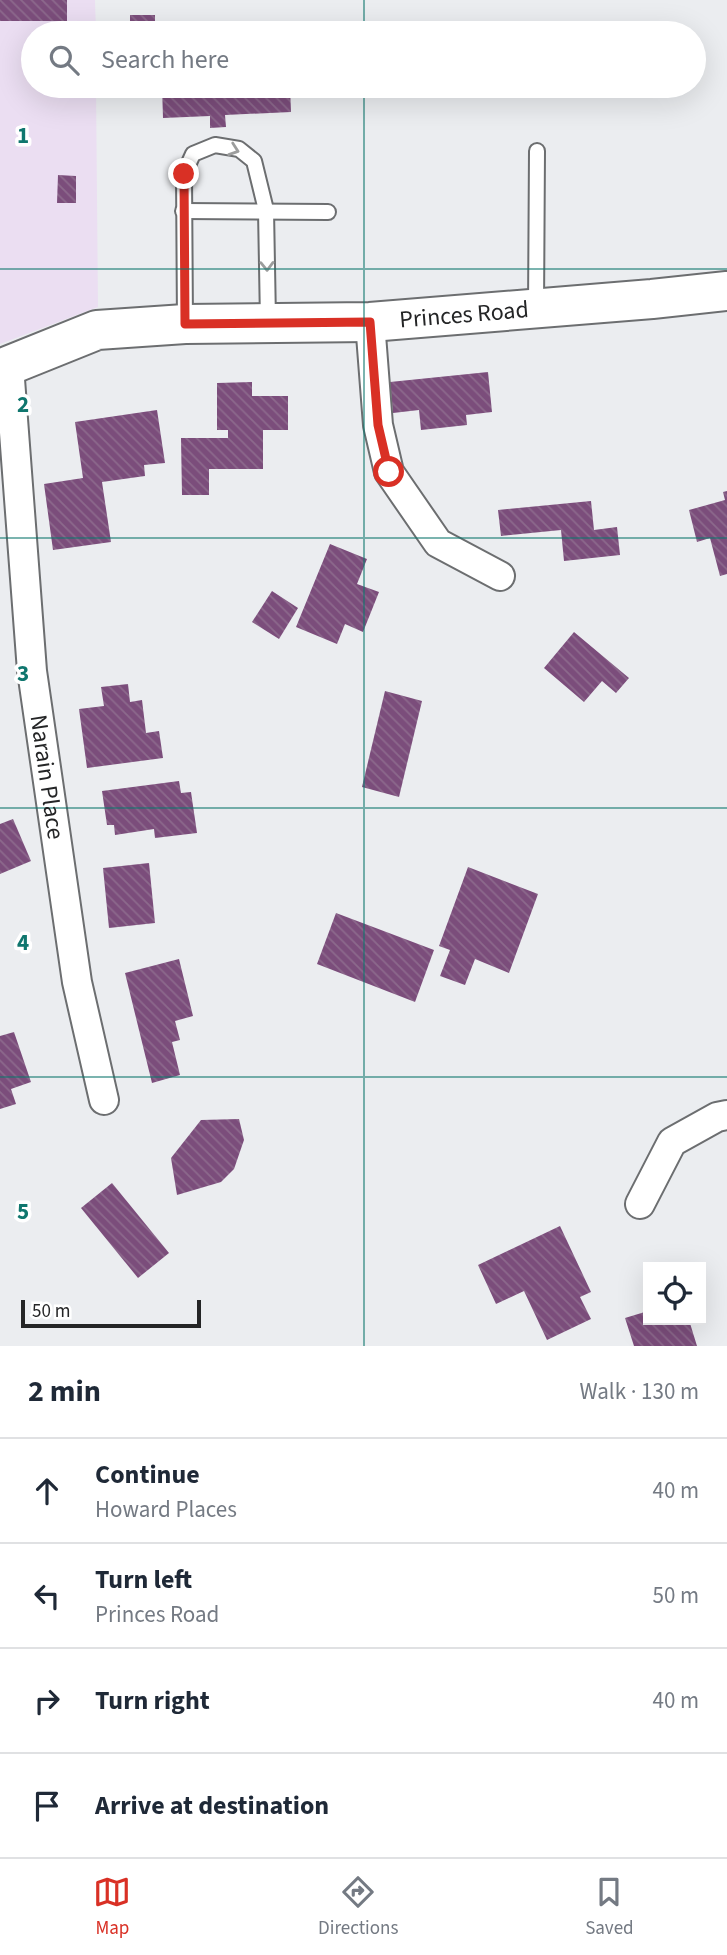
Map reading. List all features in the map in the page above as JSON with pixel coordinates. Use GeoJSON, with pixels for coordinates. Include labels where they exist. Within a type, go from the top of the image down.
{"type":"FeatureCollection","features":[{"type":"Feature","properties":{"kind":"main road","name":"Princes Road"},"geometry":{"type":"LineString","coordinates":[[4,368],[97,330],[185,324],[370,322],[727,291]]}},
{"type":"Feature","properties":{"kind":"street"},"geometry":{"type":"LineString","coordinates":[[370,322],[378,425],[389,472],[438,543],[500,576]]}},
{"type":"Feature","properties":{"kind":"street","name":"Narain Place"},"geometry":{"type":"LineString","coordinates":[[4,368],[32,671],[77,982],[104,1100]]}},
{"type":"Feature","properties":{"kind":"street"},"geometry":{"type":"LineString","coordinates":[[640,1204],[672,1142],[717,1117],[727,1115]]}},
{"type":"Feature","properties":{"kind":"lane"},"geometry":{"type":"LineString","coordinates":[[185,324],[184,174],[193,154],[215,145],[239,149],[254,161],[266,210],[268,322]]}},
{"type":"Feature","properties":{"kind":"lane"},"geometry":{"type":"LineString","coordinates":[[536,309],[537,151]]}},
{"type":"Feature","properties":{"kind":"lane"},"geometry":{"type":"LineString","coordinates":[[183,211],[328,212]]}},
{"type":"Feature","properties":{"kind":"shaded area"},"geometry":{"type":"Polygon","coordinates":[[[0,0],[95,0],[96,21],[21,21],[21,98],[96,98],[98,307],[0,344],[0,0]]]}},
{"type":"Feature","properties":{"kind":"building"},"geometry":{"type":"Polygon","coordinates":[[[0,0],[67,0],[67,21],[0,21],[0,0]]]}},
{"type":"Feature","properties":{"kind":"building"},"geometry":{"type":"Polygon","coordinates":[[[130,15],[155,15],[155,21],[130,21],[130,15]]]}},
{"type":"Feature","properties":{"kind":"building"},"geometry":{"type":"Polygon","coordinates":[[[162,98],[290,98],[291,112],[225,115],[226,127],[210,128],[210,116],[163,118],[162,98]]]}},
{"type":"Feature","properties":{"kind":"building"},"geometry":{"type":"Polygon","coordinates":[[[58,175],[76,176],[76,203],[57,203],[58,175]]]}},
{"type":"Feature","properties":{"kind":"building"},"geometry":{"type":"Polygon","coordinates":[[[488,372],[492,412],[466,415],[467,425],[421,430],[419,410],[393,413],[390,382],[488,372]]]}},
{"type":"Feature","properties":{"kind":"building"},"geometry":{"type":"Polygon","coordinates":[[[252,382],[252,396],[288,396],[288,430],[263,430],[263,469],[209,469],[209,495],[182,495],[181,438],[228,438],[228,430],[217,430],[217,383],[252,382]]]}},
{"type":"Feature","properties":{"kind":"building"},"geometry":{"type":"Polygon","coordinates":[[[157,410],[165,463],[144,465],[145,476],[102,482],[111,542],[53,550],[44,484],[83,478],[75,422],[157,410]]]}},
{"type":"Feature","properties":{"kind":"building"},"geometry":{"type":"Polygon","coordinates":[[[727,491],[727,574],[720,576],[710,538],[697,542],[689,510],[725,500],[723,492],[727,491]]]}},
{"type":"Feature","properties":{"kind":"building"},"geometry":{"type":"Polygon","coordinates":[[[591,501],[594,530],[617,527],[620,555],[564,561],[561,530],[501,536],[498,510],[591,501]]]}},
{"type":"Feature","properties":{"kind":"building"},"geometry":{"type":"Polygon","coordinates":[[[330,544],[367,559],[357,584],[379,592],[363,632],[345,624],[337,644],[296,627],[330,544]]]}},
{"type":"Feature","properties":{"kind":"building"},"geometry":{"type":"Polygon","coordinates":[[[272,591],[298,608],[279,639],[252,622],[272,591]]]}},
{"type":"Feature","properties":{"kind":"building"},"geometry":{"type":"Polygon","coordinates":[[[574,632],[629,678],[616,693],[602,681],[584,702],[544,668],[574,632]]]}},
{"type":"Feature","properties":{"kind":"building"},"geometry":{"type":"Polygon","coordinates":[[[128,684],[130,702],[142,700],[146,733],[159,731],[163,758],[87,768],[79,709],[104,706],[101,687],[128,684]]]}},
{"type":"Feature","properties":{"kind":"building"},"geometry":{"type":"Polygon","coordinates":[[[385,691],[422,701],[399,797],[362,787],[385,691]]]}},
{"type":"Feature","properties":{"kind":"building"},"geometry":{"type":"Polygon","coordinates":[[[179,781],[181,793],[191,792],[197,833],[155,838],[154,829],[115,835],[114,825],[107,825],[102,791],[179,781]]]}},
{"type":"Feature","properties":{"kind":"building"},"geometry":{"type":"Polygon","coordinates":[[[13,819],[31,861],[0,874],[0,824],[13,819]]]}},
{"type":"Feature","properties":{"kind":"building"},"geometry":{"type":"Polygon","coordinates":[[[149,863],[155,923],[109,928],[103,868],[149,863]]]}},
{"type":"Feature","properties":{"kind":"building"},"geometry":{"type":"Polygon","coordinates":[[[468,867],[538,894],[509,973],[475,959],[465,985],[440,976],[450,950],[439,946],[468,867]]]}},
{"type":"Feature","properties":{"kind":"building"},"geometry":{"type":"Polygon","coordinates":[[[336,913],[434,950],[415,1002],[317,964],[336,913]]]}},
{"type":"Feature","properties":{"kind":"building"},"geometry":{"type":"Polygon","coordinates":[[[179,959],[193,1016],[175,1021],[180,1040],[172,1042],[180,1075],[152,1083],[125,973],[179,959]]]}},
{"type":"Feature","properties":{"kind":"building"},"geometry":{"type":"Polygon","coordinates":[[[14,1032],[31,1082],[11,1089],[16,1104],[0,1109],[0,1036],[14,1032]]]}},
{"type":"Feature","properties":{"kind":"building"},"geometry":{"type":"Polygon","coordinates":[[[239,1119],[244,1140],[234,1169],[221,1182],[177,1195],[171,1158],[201,1120],[239,1119]]]}},
{"type":"Feature","properties":{"kind":"building"},"geometry":{"type":"Polygon","coordinates":[[[112,1183],[169,1253],[138,1278],[81,1208],[112,1183]]]}},
{"type":"Feature","properties":{"kind":"building"},"geometry":{"type":"Polygon","coordinates":[[[560,1226],[591,1292],[580,1297],[591,1319],[547,1340],[524,1291],[496,1304],[478,1265],[560,1226]]]}},
{"type":"Feature","properties":{"kind":"building"},"geometry":{"type":"Polygon","coordinates":[[[643,1313],[643,1325],[691,1325],[697,1346],[634,1346],[625,1318],[643,1313]]]}},
{"type":"Feature","properties":{"kind":"route"},"geometry":{"type":"LineString","coordinates":[[184,174],[185,324],[370,322],[378,425],[389,472]]}}]}
